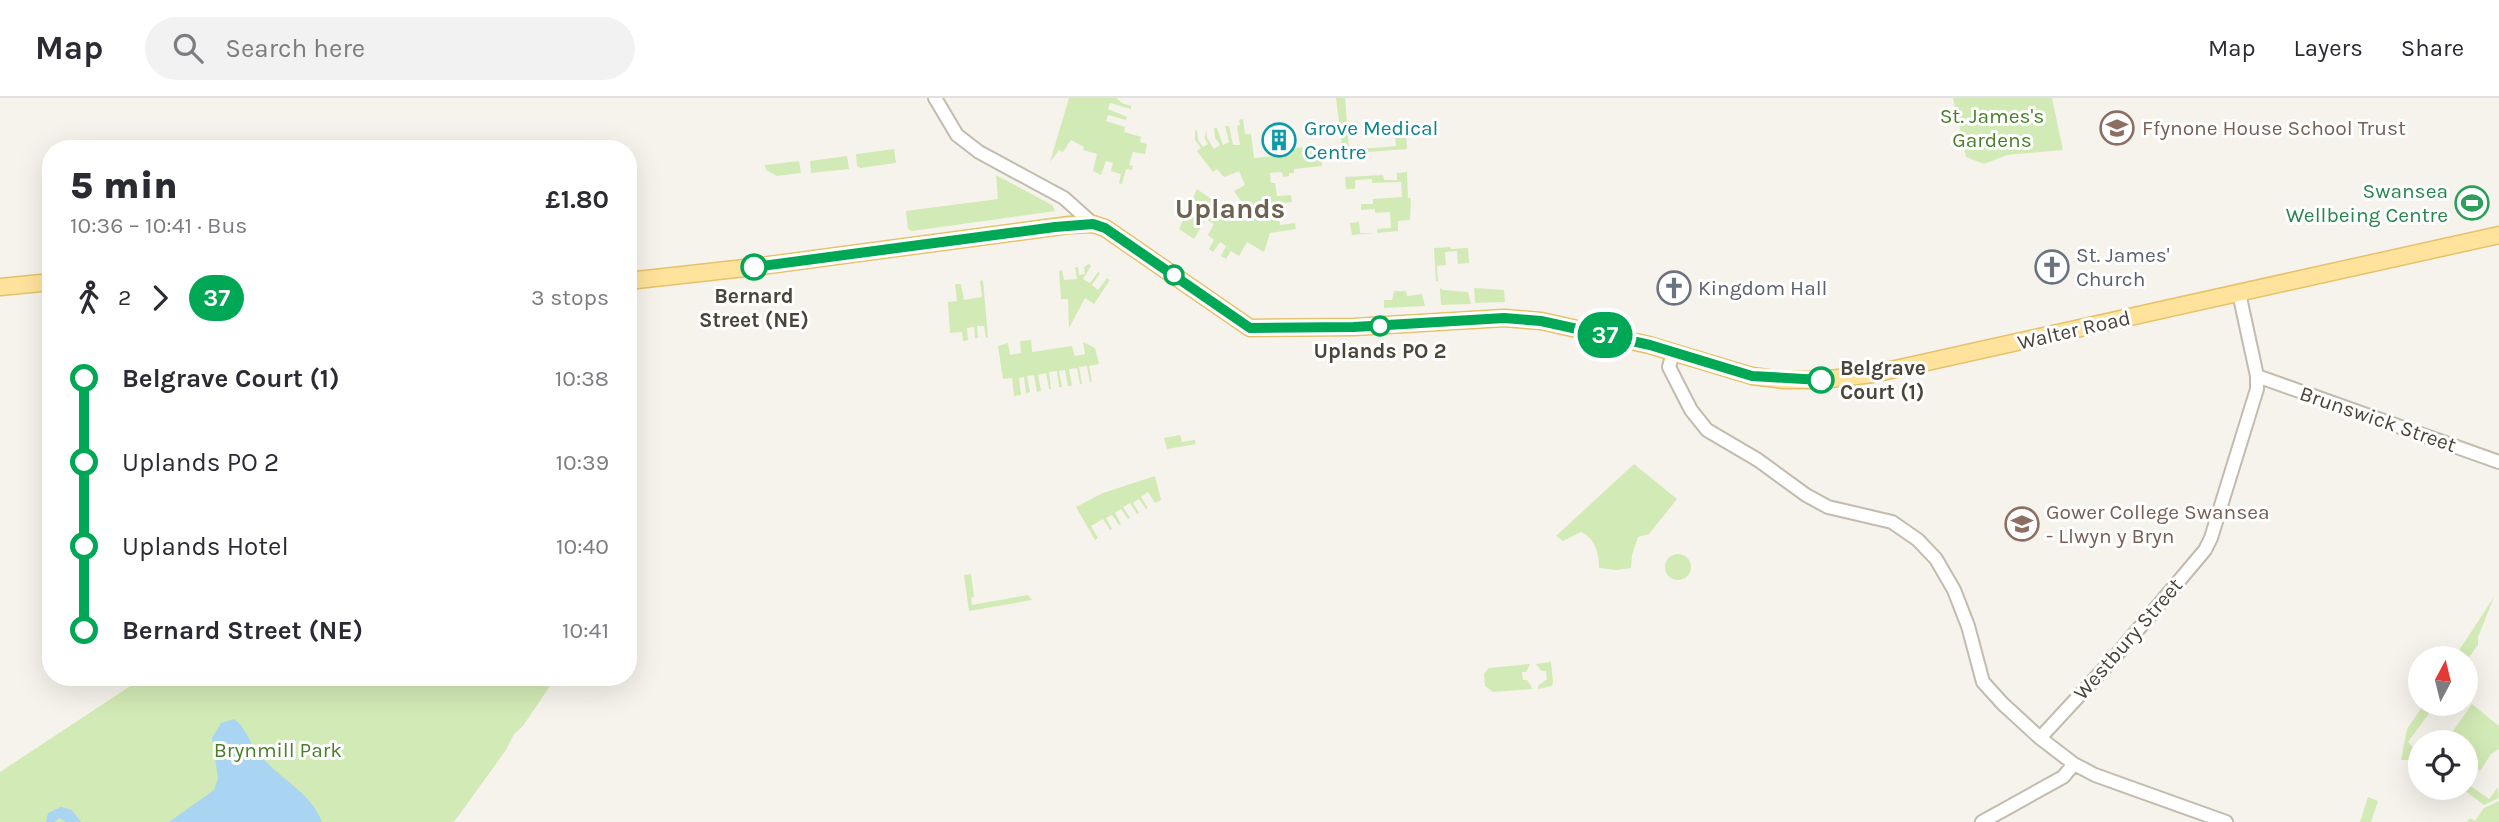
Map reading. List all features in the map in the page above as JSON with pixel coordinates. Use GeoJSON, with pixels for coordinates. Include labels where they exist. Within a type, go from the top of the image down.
{"type":"FeatureCollection","features":[{"type":"Feature","properties":{"kind":"main road"},"geometry":{"type":"LineString","coordinates":[[637,280],[1093,224]]}},
{"type":"Feature","properties":{"kind":"main road","name":"Walter Road"},"geometry":{"type":"LineString","coordinates":[[1093,224],[1105,228],[1133,246],[1250,328],[1354,327],[1504,318],[1541,321],[1650,345],[1752,376],[1784,380],[1834,379],[1873,374],[2499,235]]}},
{"type":"Feature","properties":{"kind":"main road"},"geometry":{"type":"LineString","coordinates":[[0,287],[42,283]]}},
{"type":"Feature","properties":{"kind":"street"},"geometry":{"type":"LineString","coordinates":[[935,98],[957,135],[979,152],[1064,198],[1093,224]]}},
{"type":"Feature","properties":{"kind":"street","name":"Westbury Street"},"geometry":{"type":"LineString","coordinates":[[2040,737],[2115,658],[2211,538],[2257,389],[2257,376],[2239,293]]}},
{"type":"Feature","properties":{"kind":"street"},"geometry":{"type":"LineString","coordinates":[[1673,353],[1669,367],[1691,410],[1707,430],[1828,507],[1892,522],[1918,540],[1936,559],[1954,590],[1968,626],[1983,682],[2040,737],[2074,764],[2095,775],[2226,822]]}},
{"type":"Feature","properties":{"kind":"street","name":"Brunswick Street"},"geometry":{"type":"LineString","coordinates":[[2257,376],[2499,462]]}},
{"type":"Feature","properties":{"kind":"street"},"geometry":{"type":"LineString","coordinates":[[1982,822],[2063,777],[2074,764]]}},
{"type":"Feature","properties":{"kind":"green space"},"geometry":{"type":"Polygon","coordinates":[[[1069,98],[1116,98],[1131,106],[1131,109],[1110,103],[1108,109],[1127,117],[1126,120],[1108,115],[1106,121],[1125,127],[1124,132],[1149,139],[1141,137],[1140,142],[1147,144],[1145,154],[1133,152],[1129,165],[1133,166],[1132,170],[1126,169],[1122,184],[1119,183],[1121,174],[1111,171],[1113,163],[1106,161],[1101,175],[1093,171],[1097,154],[1083,150],[1084,147],[1071,140],[1063,152],[1059,150],[1050,162],[1069,98]]]}},
{"type":"Feature","properties":{"kind":"green space"},"geometry":{"type":"Polygon","coordinates":[[[1336,98],[1345,98],[1349,150],[1396,146],[1395,136],[1406,135],[1407,149],[1343,154],[1336,98]]]}},
{"type":"Feature","properties":{"kind":"green space","name":"St. James's Gardens"},"geometry":{"type":"Polygon","coordinates":[[[1953,98],[2052,98],[2063,150],[2007,155],[1984,164],[1966,157],[1953,98]]]}},
{"type":"Feature","properties":{"kind":"green space"},"geometry":{"type":"Polygon","coordinates":[[[1243,119],[1245,134],[1251,134],[1254,158],[1287,155],[1287,150],[1310,147],[1320,149],[1322,166],[1294,169],[1294,173],[1283,177],[1282,172],[1270,173],[1277,196],[1291,195],[1292,202],[1277,204],[1280,225],[1295,223],[1296,229],[1270,233],[1264,252],[1247,242],[1239,256],[1231,251],[1226,259],[1221,256],[1226,246],[1220,242],[1213,252],[1209,249],[1214,240],[1208,235],[1214,224],[1206,219],[1194,239],[1179,229],[1197,189],[1235,216],[1246,208],[1234,191],[1245,185],[1239,171],[1224,177],[1217,169],[1213,172],[1197,151],[1201,148],[1195,140],[1197,130],[1198,140],[1203,147],[1208,144],[1205,139],[1206,129],[1207,138],[1214,149],[1220,145],[1215,138],[1214,128],[1217,128],[1223,145],[1229,142],[1225,126],[1229,126],[1233,145],[1240,145],[1237,126],[1240,125],[1239,120],[1243,119]]]}},
{"type":"Feature","properties":{"kind":"green space"},"geometry":{"type":"Polygon","coordinates":[[[894,149],[896,163],[860,168],[857,166],[856,154],[894,149]]]}},
{"type":"Feature","properties":{"kind":"green space"},"geometry":{"type":"Polygon","coordinates":[[[847,156],[849,169],[811,173],[810,161],[847,156]]]}},
{"type":"Feature","properties":{"kind":"green space"},"geometry":{"type":"Polygon","coordinates":[[[799,161],[801,173],[777,176],[766,170],[765,165],[799,161]]]}},
{"type":"Feature","properties":{"kind":"green space"},"geometry":{"type":"Polygon","coordinates":[[[1407,172],[1408,198],[1411,198],[1410,220],[1398,221],[1398,231],[1377,233],[1377,229],[1391,228],[1390,212],[1361,210],[1361,204],[1373,204],[1373,199],[1402,197],[1401,182],[1372,183],[1372,179],[1355,180],[1355,189],[1346,189],[1345,177],[1383,175],[1384,180],[1397,180],[1397,173],[1407,172]]]}},
{"type":"Feature","properties":{"kind":"green space"},"geometry":{"type":"Polygon","coordinates":[[[996,175],[1052,205],[1055,211],[912,231],[908,229],[906,211],[998,199],[996,175]]]}},
{"type":"Feature","properties":{"kind":"green space"},"geometry":{"type":"Polygon","coordinates":[[[1359,222],[1360,233],[1375,233],[1352,235],[1350,223],[1359,222]]]}},
{"type":"Feature","properties":{"kind":"green space"},"geometry":{"type":"Polygon","coordinates":[[[1434,248],[1468,248],[1469,263],[1458,264],[1457,251],[1445,252],[1446,265],[1437,266],[1436,281],[1434,248]]]}},
{"type":"Feature","properties":{"kind":"green space"},"geometry":{"type":"Polygon","coordinates":[[[1089,264],[1091,266],[1083,279],[1090,283],[1098,272],[1100,273],[1092,285],[1098,290],[1107,278],[1110,280],[1094,304],[1085,298],[1069,328],[1068,299],[1061,299],[1059,271],[1062,270],[1064,280],[1077,279],[1075,267],[1078,267],[1079,275],[1085,274],[1084,267],[1089,264]]]}},
{"type":"Feature","properties":{"kind":"green space"},"geometry":{"type":"Polygon","coordinates":[[[983,280],[988,337],[986,338],[984,326],[977,326],[978,338],[975,338],[974,327],[967,328],[968,340],[963,341],[962,332],[950,333],[948,302],[957,301],[955,284],[961,284],[964,300],[982,297],[980,281],[983,280]]]}},
{"type":"Feature","properties":{"kind":"green space"},"geometry":{"type":"Polygon","coordinates":[[[1440,288],[1468,292],[1471,304],[1441,305],[1440,288]]]}},
{"type":"Feature","properties":{"kind":"green space"},"geometry":{"type":"Polygon","coordinates":[[[1474,288],[1504,290],[1505,302],[1475,303],[1474,288]]]}},
{"type":"Feature","properties":{"kind":"green space"},"geometry":{"type":"Polygon","coordinates":[[[1394,291],[1406,291],[1407,296],[1422,294],[1425,306],[1384,308],[1384,300],[1392,300],[1394,291]]]}},
{"type":"Feature","properties":{"kind":"green space"},"geometry":{"type":"Polygon","coordinates":[[[1031,340],[1032,352],[1072,346],[1075,356],[1085,354],[1083,342],[1095,348],[1099,364],[1089,366],[1092,382],[1087,366],[1079,367],[1082,384],[1077,368],[1069,369],[1072,386],[1068,386],[1065,370],[1059,371],[1062,387],[1059,387],[1057,371],[1049,372],[1051,389],[1046,373],[1038,375],[1041,391],[1037,392],[1034,375],[1027,376],[1030,392],[1026,393],[1024,377],[1019,378],[1021,395],[1014,396],[1012,378],[1003,379],[998,346],[1008,343],[1010,355],[1021,353],[1020,341],[1031,340]]]}},
{"type":"Feature","properties":{"kind":"green space"},"geometry":{"type":"Polygon","coordinates":[[[1180,435],[1182,442],[1195,440],[1196,444],[1167,449],[1164,438],[1180,435]]]}},
{"type":"Feature","properties":{"kind":"green space"},"geometry":{"type":"Polygon","coordinates":[[[1634,464],[1677,499],[1649,534],[1638,537],[1631,568],[1599,568],[1596,547],[1586,535],[1581,532],[1563,541],[1556,536],[1634,464]]]}},
{"type":"Feature","properties":{"kind":"green space"},"geometry":{"type":"Polygon","coordinates":[[[1155,476],[1161,500],[1155,503],[1148,492],[1141,497],[1148,508],[1146,509],[1139,499],[1133,503],[1139,513],[1137,514],[1130,503],[1123,507],[1130,518],[1128,519],[1121,509],[1115,513],[1121,524],[1119,525],[1112,515],[1106,518],[1112,529],[1110,530],[1103,519],[1091,526],[1098,538],[1095,540],[1076,507],[1103,493],[1155,476]]]}},
{"type":"Feature","properties":{"kind":"green space"},"geometry":{"type":"Polygon","coordinates":[[[1678,554],[1687,558],[1691,567],[1687,576],[1678,580],[1669,576],[1665,567],[1669,558],[1678,554]]]}},
{"type":"Feature","properties":{"kind":"green space"},"geometry":{"type":"Polygon","coordinates":[[[971,574],[974,597],[971,598],[972,605],[1028,595],[1032,600],[969,611],[964,575],[971,574]]]}},
{"type":"Feature","properties":{"kind":"green space"},"geometry":{"type":"Polygon","coordinates":[[[2494,597],[2478,637],[2478,645],[2462,646],[2494,597]]]}},
{"type":"Feature","properties":{"kind":"green space"},"geometry":{"type":"Polygon","coordinates":[[[1551,662],[1552,686],[1538,689],[1547,679],[1546,671],[1542,671],[1536,664],[1551,662]]]}},
{"type":"Feature","properties":{"kind":"green space"},"geometry":{"type":"Polygon","coordinates":[[[1530,664],[1526,672],[1522,672],[1523,680],[1527,680],[1533,689],[1493,692],[1485,686],[1484,674],[1489,668],[1530,664]]]}},
{"type":"Feature","properties":{"kind":"green space","name":"Brynmill Park"},"geometry":{"type":"Polygon","coordinates":[[[130,686],[550,686],[454,822],[0,822],[0,772],[130,686]]]}},
{"type":"Feature","properties":{"kind":"green space"},"geometry":{"type":"Polygon","coordinates":[[[2478,709],[2499,726],[2499,749],[2491,754],[2480,771],[2478,730],[2454,730],[2463,716],[2478,716],[2478,709]]]}},
{"type":"Feature","properties":{"kind":"green space"},"geometry":{"type":"Polygon","coordinates":[[[2416,716],[2427,716],[2417,730],[2408,730],[2408,760],[2401,760],[2407,729],[2416,716]]]}},
{"type":"Feature","properties":{"kind":"green space"},"geometry":{"type":"Polygon","coordinates":[[[2498,787],[2499,798],[2484,805],[2477,800],[2478,791],[2489,799],[2498,787]]]}},
{"type":"Feature","properties":{"kind":"green space"},"geometry":{"type":"Polygon","coordinates":[[[2368,797],[2378,801],[2371,822],[2360,822],[2368,797]]]}},
{"type":"Feature","properties":{"kind":"green space"},"geometry":{"type":"Polygon","coordinates":[[[2499,801],[2499,822],[2467,822],[2470,818],[2475,821],[2484,808],[2499,801]]]}},
{"type":"Feature","properties":{"kind":"water"},"geometry":{"type":"Polygon","coordinates":[[[234,719],[242,726],[267,763],[310,802],[322,822],[169,822],[214,790],[218,778],[212,738],[221,723],[234,719]]]}},
{"type":"Feature","properties":{"kind":"water"},"geometry":{"type":"Polygon","coordinates":[[[61,807],[72,810],[81,822],[66,822],[59,818],[55,822],[46,822],[48,813],[61,807]]]}},
{"type":"Feature","properties":{"kind":"bus line","name":"37"},"geometry":{"type":"LineString","coordinates":[[754,267],[1093,224],[1105,228],[1133,246],[1250,328],[1354,327],[1504,318],[1541,321],[1650,345],[1752,376],[1784,380],[1821,380]]}},
{"type":"Feature","properties":{"kind":"place","name":"Ffynone House School Trust"},"geometry":{"type":"Point","coordinates":[2117,128]}},
{"type":"Feature","properties":{"kind":"place","name":"Grove Medical Centre"},"geometry":{"type":"Point","coordinates":[1279,140]}},
{"type":"Feature","properties":{"kind":"place","name":"Swansea Wellbeing Centre"},"geometry":{"type":"Point","coordinates":[2472,203]}},
{"type":"Feature","properties":{"kind":"place","name":"Bernard Street (NE)"},"geometry":{"type":"Point","coordinates":[754,267]}},
{"type":"Feature","properties":{"kind":"place","name":"St. James' Church"},"geometry":{"type":"Point","coordinates":[2052,267]}},
{"type":"Feature","properties":{"kind":"place","name":"Kingdom Hall"},"geometry":{"type":"Point","coordinates":[1674,288]}},
{"type":"Feature","properties":{"kind":"place","name":"Uplands PO 2"},"geometry":{"type":"Point","coordinates":[1380,326]}},
{"type":"Feature","properties":{"kind":"place","name":"Belgrave Court (1)"},"geometry":{"type":"Point","coordinates":[1821,380]}},
{"type":"Feature","properties":{"kind":"place","name":"Gower College Swansea - Llwyn y Bryn"},"geometry":{"type":"Point","coordinates":[2022,524]}},
{"type":"Feature","properties":{"kind":"district","name":"Uplands"},"geometry":{"type":"Point","coordinates":[1230,208]}}]}
